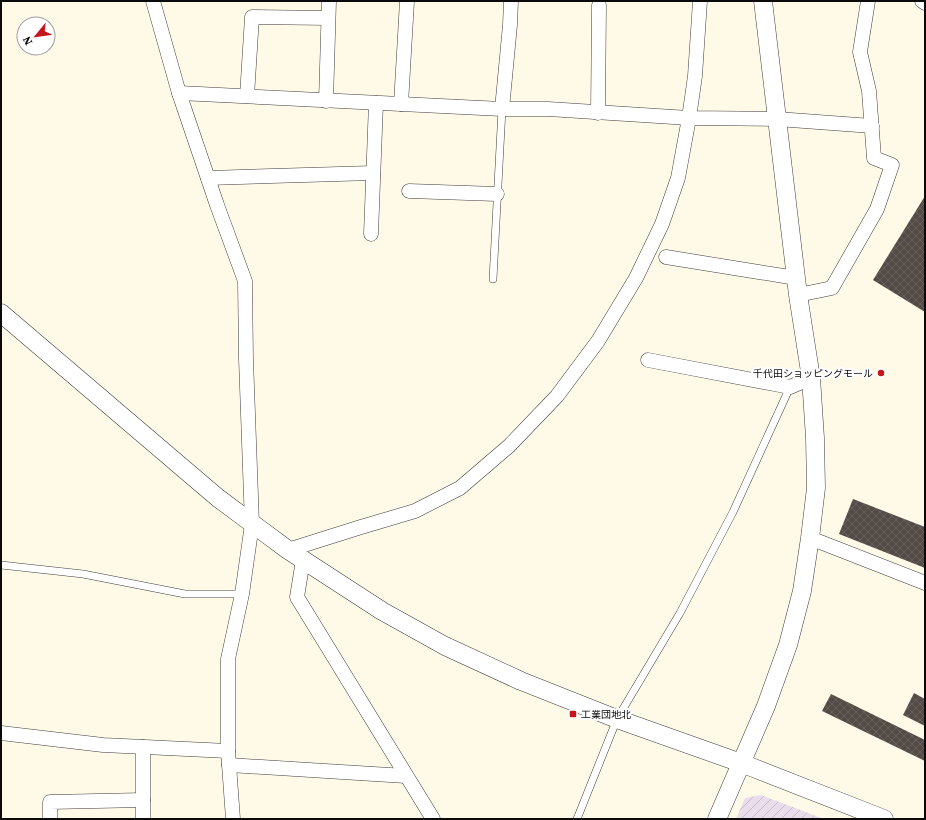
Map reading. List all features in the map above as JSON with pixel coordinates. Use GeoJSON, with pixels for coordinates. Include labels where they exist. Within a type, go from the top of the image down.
{"type":"FeatureCollection","features":[{"type":"Feature","properties":{"kind":"street"},"geometry":{"type":"LineString","coordinates":[[153,1],[179,93],[244,281],[252,524],[242,594],[228,660],[229,758],[233,819]]}},
{"type":"Feature","properties":{"kind":"street"},"geometry":{"type":"LineString","coordinates":[[326,100],[327,18],[329,1]]}},
{"type":"Feature","properties":{"kind":"street"},"geometry":{"type":"LineString","coordinates":[[401,104],[407,1]]}},
{"type":"Feature","properties":{"kind":"street"},"geometry":{"type":"LineString","coordinates":[[502,109],[510,25],[510,1]]}},
{"type":"Feature","properties":{"kind":"street"},"geometry":{"type":"LineString","coordinates":[[296,555],[361,527],[415,511],[460,488],[509,446],[557,396],[598,341],[636,278],[662,224],[678,178],[695,76],[700,1]]}},
{"type":"Feature","properties":{"kind":"street"},"geometry":{"type":"LineString","coordinates":[[717,819],[766,706],[788,645],[802,591],[816,488],[815,438],[811,378],[797,287],[763,1]]}},
{"type":"Feature","properties":{"kind":"street"},"geometry":{"type":"LineString","coordinates":[[666,257],[797,287],[832,288],[877,210],[892,165],[874,158],[869,91],[860,52],[868,1]]}},
{"type":"Feature","properties":{"kind":"street"},"geometry":{"type":"LineString","coordinates":[[598,113],[599,5]]}},
{"type":"Feature","properties":{"kind":"street"},"geometry":{"type":"LineString","coordinates":[[247,96],[252,18],[327,18]]}},
{"type":"Feature","properties":{"kind":"street"},"geometry":{"type":"LineString","coordinates":[[179,93],[689,118],[777,119],[872,126]]}},
{"type":"Feature","properties":{"kind":"street"},"geometry":{"type":"LineString","coordinates":[[371,234],[376,103]]}},
{"type":"Feature","properties":{"kind":"street"},"geometry":{"type":"LineString","coordinates":[[208,178],[373,173]]}},
{"type":"Feature","properties":{"kind":"street"},"geometry":{"type":"LineString","coordinates":[[409,191],[497,194]]}},
{"type":"Feature","properties":{"kind":"street"},"geometry":{"type":"LineString","coordinates":[[1,313],[218,498],[296,555],[382,611],[445,646],[521,682],[617,719],[741,763],[884,819]]}},
{"type":"Feature","properties":{"kind":"street"},"geometry":{"type":"LineString","coordinates":[[648,360],[790,387],[811,378]]}},
{"type":"Feature","properties":{"kind":"street"},"geometry":{"type":"LineString","coordinates":[[810,538],[925,583]]}},
{"type":"Feature","properties":{"kind":"street"},"geometry":{"type":"LineString","coordinates":[[296,555],[297,596],[433,819]]}},
{"type":"Feature","properties":{"kind":"street"},"geometry":{"type":"LineString","coordinates":[[1,733],[406,776]]}},
{"type":"Feature","properties":{"kind":"street"},"geometry":{"type":"LineString","coordinates":[[143,747],[143,819]]}},
{"type":"Feature","properties":{"kind":"street"},"geometry":{"type":"LineString","coordinates":[[50,819],[50,802],[143,800]]}},
{"type":"Feature","properties":{"kind":"lane"},"geometry":{"type":"LineString","coordinates":[[493,279],[502,109]]}},
{"type":"Feature","properties":{"kind":"lane"},"geometry":{"type":"LineString","coordinates":[[577,819],[617,719],[680,613],[733,512],[790,387]]}},
{"type":"Feature","properties":{"kind":"lane"},"geometry":{"type":"LineString","coordinates":[[1,565],[84,574],[185,594],[242,594]]}},
{"type":"Feature","properties":{"kind":"shaded area"},"geometry":{"type":"Polygon","coordinates":[[[761,795],[824,819],[736,819],[745,798],[761,795]]]}},
{"type":"Feature","properties":{"kind":"building"},"geometry":{"type":"Polygon","coordinates":[[[925,196],[925,312],[873,280],[925,196]]]}},
{"type":"Feature","properties":{"kind":"building"},"geometry":{"type":"Polygon","coordinates":[[[853,499],[925,527],[925,568],[839,534],[853,499]]]}},
{"type":"Feature","properties":{"kind":"building"},"geometry":{"type":"Polygon","coordinates":[[[914,693],[925,699],[925,726],[903,715],[914,693]]]}},
{"type":"Feature","properties":{"kind":"building"},"geometry":{"type":"Polygon","coordinates":[[[831,694],[925,740],[925,761],[822,711],[831,694]]]}},
{"type":"Feature","properties":{"kind":"place","name":"千代田ショッピングモール"},"geometry":{"type":"Point","coordinates":[881,373]}},
{"type":"Feature","properties":{"kind":"place","name":"工業団地北"},"geometry":{"type":"Point","coordinates":[573,714]}}]}
